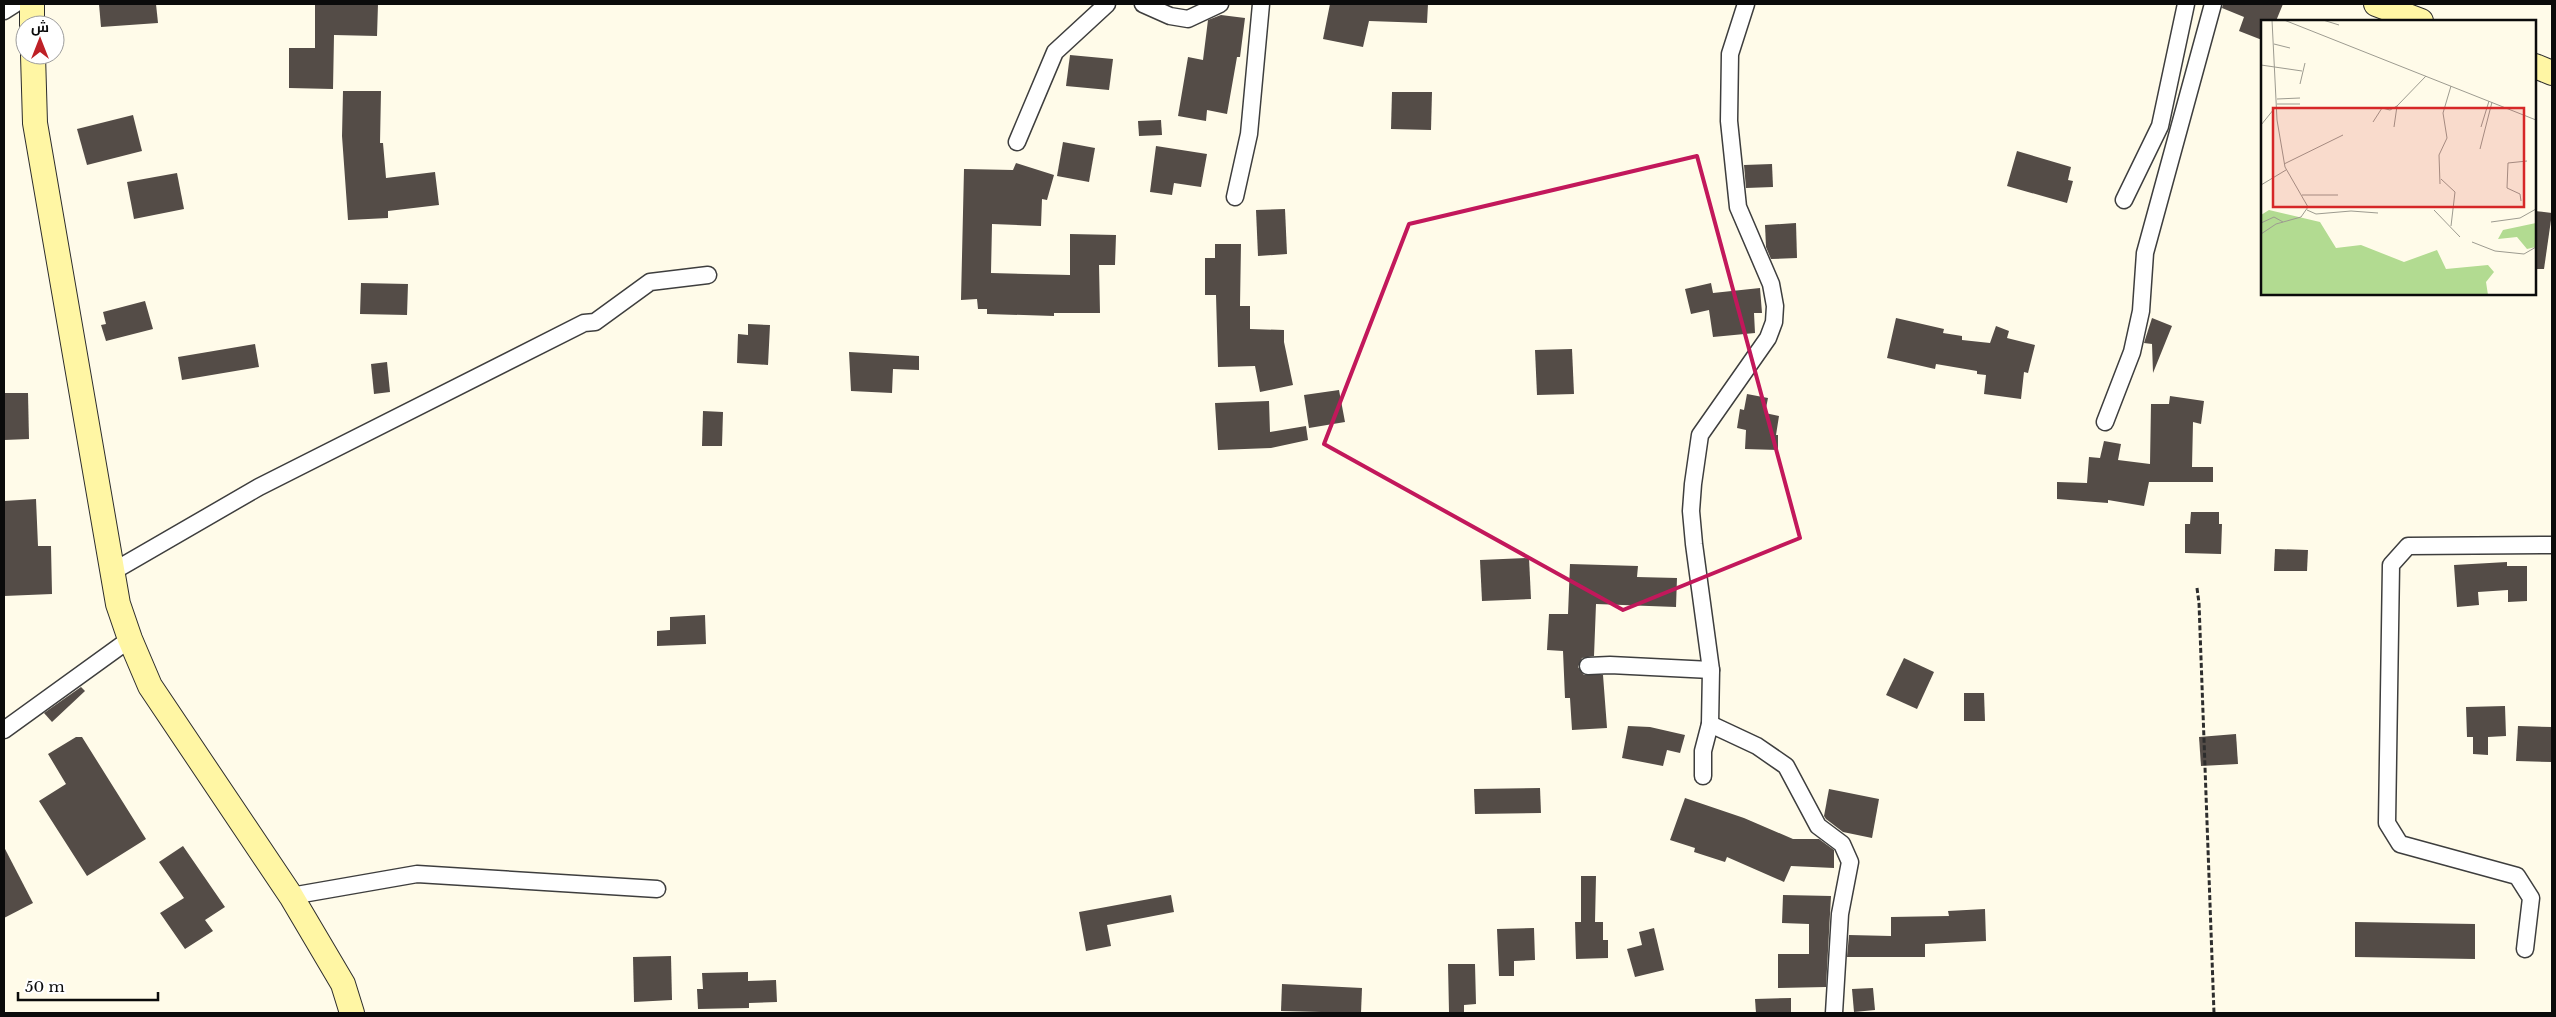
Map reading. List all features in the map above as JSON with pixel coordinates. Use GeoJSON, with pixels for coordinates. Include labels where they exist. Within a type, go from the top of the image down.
{"type":"FeatureCollection","features":[{"type":"Feature","properties":{"kind":"main road"},"geometry":{"type":"LineString","coordinates":[[2376,4],[2418,20]]}},
{"type":"Feature","properties":{"kind":"main road"},"geometry":{"type":"LineString","coordinates":[[33,65],[35,123],[118,604],[130,639],[150,686],[291,896],[343,984],[352,1013]]}},
{"type":"Feature","properties":{"kind":"main road"},"geometry":{"type":"LineString","coordinates":[[2536,66],[2552,73]]}},
{"type":"Feature","properties":{"kind":"street"},"geometry":{"type":"LineString","coordinates":[[1017,142],[1055,52],[1107,4]]}},
{"type":"Feature","properties":{"kind":"street"},"geometry":{"type":"LineString","coordinates":[[1143,4],[1170,16],[1188,19],[1220,4]]}},
{"type":"Feature","properties":{"kind":"street"},"geometry":{"type":"LineString","coordinates":[[1235,197],[1249,134],[1262,4]]}},
{"type":"Feature","properties":{"kind":"street"},"geometry":{"type":"LineString","coordinates":[[1703,776],[1703,751],[1710,724],[1711,670],[1691,511],[1700,435],[1768,338],[1774,322],[1775,306],[1768,276],[1738,207],[1729,121],[1730,54],[1746,4]]}},
{"type":"Feature","properties":{"kind":"street"},"geometry":{"type":"LineString","coordinates":[[2124,200],[2160,126],[2186,4]]}},
{"type":"Feature","properties":{"kind":"street"},"geometry":{"type":"LineString","coordinates":[[2105,422],[2132,352],[2141,311],[2145,253],[2213,4]]}},
{"type":"Feature","properties":{"kind":"street"},"geometry":{"type":"LineString","coordinates":[[112,572],[259,487],[584,323],[595,322],[650,282],[708,275]]}},
{"type":"Feature","properties":{"kind":"street"},"geometry":{"type":"LineString","coordinates":[[2525,949],[2531,898],[2517,876],[2400,844],[2387,823],[2391,566],[2408,546],[2552,545]]}},
{"type":"Feature","properties":{"kind":"street"},"geometry":{"type":"LineString","coordinates":[[4,730],[130,639]]}},
{"type":"Feature","properties":{"kind":"street"},"geometry":{"type":"LineString","coordinates":[[1588,666],[1610,664],[1711,670]]}},
{"type":"Feature","properties":{"kind":"street"},"geometry":{"type":"LineString","coordinates":[[1710,724],[1758,746],[1786,766],[1818,826],[1842,844],[1850,862],[1840,914],[1834,1013]]}},
{"type":"Feature","properties":{"kind":"street"},"geometry":{"type":"LineString","coordinates":[[291,896],[417,874],[657,889]]}},
{"type":"Feature","properties":{"kind":"path"},"geometry":{"type":"LineString","coordinates":[[2197,588],[2200,603],[2214,1013]]}},
{"type":"Feature","properties":{"kind":"highlighted area"},"geometry":{"type":"Polygon","coordinates":[[[1697,156],[1800,538],[1623,610],[1324,444],[1409,224],[1697,156]]]}},
{"type":"Feature","properties":{"kind":"building"},"geometry":{"type":"Polygon","coordinates":[[[99,4],[156,4],[158,23],[101,27],[99,4]]]}},
{"type":"Feature","properties":{"kind":"building"},"geometry":{"type":"Polygon","coordinates":[[[315,4],[378,4],[377,36],[334,35],[333,89],[289,88],[289,48],[315,48],[315,4]]]}},
{"type":"Feature","properties":{"kind":"building"},"geometry":{"type":"Polygon","coordinates":[[[1330,4],[1428,4],[1427,23],[1369,21],[1363,47],[1323,39],[1330,4]]]}},
{"type":"Feature","properties":{"kind":"building"},"geometry":{"type":"Polygon","coordinates":[[[2223,4],[2283,4],[2276,20],[2261,20],[2261,40],[2239,31],[2244,17],[2222,8],[2223,4]]]}},
{"type":"Feature","properties":{"kind":"building"},"geometry":{"type":"Polygon","coordinates":[[[1221,15],[1245,18],[1240,57],[1237,57],[1227,114],[1207,110],[1206,121],[1178,116],[1188,57],[1203,60],[1208,20],[1221,15]]]}},
{"type":"Feature","properties":{"kind":"building"},"geometry":{"type":"Polygon","coordinates":[[[1070,55],[1113,59],[1109,90],[1066,86],[1070,55]]]}},
{"type":"Feature","properties":{"kind":"building"},"geometry":{"type":"Polygon","coordinates":[[[343,91],[381,91],[380,143],[383,143],[386,178],[435,172],[439,205],[388,211],[388,218],[348,220],[342,136],[343,91]]]}},
{"type":"Feature","properties":{"kind":"building"},"geometry":{"type":"Polygon","coordinates":[[[1392,92],[1432,92],[1431,130],[1391,129],[1392,92]]]}},
{"type":"Feature","properties":{"kind":"building"},"geometry":{"type":"Polygon","coordinates":[[[133,115],[142,151],[87,165],[77,129],[133,115]]]}},
{"type":"Feature","properties":{"kind":"building"},"geometry":{"type":"Polygon","coordinates":[[[1161,120],[1162,135],[1139,136],[1138,121],[1161,120]]]}},
{"type":"Feature","properties":{"kind":"building"},"geometry":{"type":"Polygon","coordinates":[[[1063,142],[1095,148],[1089,182],[1057,176],[1063,142]]]}},
{"type":"Feature","properties":{"kind":"building"},"geometry":{"type":"Polygon","coordinates":[[[1156,146],[1207,154],[1201,187],[1174,183],[1172,195],[1150,192],[1156,146]]]}},
{"type":"Feature","properties":{"kind":"building"},"geometry":{"type":"Polygon","coordinates":[[[2017,151],[2071,167],[2068,180],[2073,181],[2067,203],[2007,186],[2017,151]]]}},
{"type":"Feature","properties":{"kind":"building"},"geometry":{"type":"Polygon","coordinates":[[[1016,163],[1054,175],[1047,200],[1042,199],[1041,226],[992,224],[991,273],[1070,275],[1070,234],[1116,235],[1115,265],[1099,265],[1100,313],[1054,313],[1054,316],[987,314],[987,309],[978,309],[977,299],[961,300],[964,169],[1013,170],[1016,163]]]}},
{"type":"Feature","properties":{"kind":"building"},"geometry":{"type":"Polygon","coordinates":[[[1772,164],[1773,187],[1746,188],[1744,165],[1772,164]]]}},
{"type":"Feature","properties":{"kind":"building"},"geometry":{"type":"Polygon","coordinates":[[[177,173],[184,209],[134,219],[127,182],[177,173]]]}},
{"type":"Feature","properties":{"kind":"building"},"geometry":{"type":"Polygon","coordinates":[[[1285,209],[1287,254],[1258,256],[1256,210],[1285,209]]]}},
{"type":"Feature","properties":{"kind":"building"},"geometry":{"type":"Polygon","coordinates":[[[2536,211],[2552,213],[2544,269],[2536,269],[2536,211]]]}},
{"type":"Feature","properties":{"kind":"building"},"geometry":{"type":"Polygon","coordinates":[[[1796,223],[1797,258],[1771,259],[1766,247],[1765,225],[1796,223]]]}},
{"type":"Feature","properties":{"kind":"building"},"geometry":{"type":"Polygon","coordinates":[[[1215,244],[1241,244],[1240,306],[1250,306],[1250,329],[1284,330],[1284,342],[1293,385],[1260,392],[1255,366],[1218,367],[1216,295],[1205,295],[1205,258],[1215,258],[1215,244]]]}},
{"type":"Feature","properties":{"kind":"building"},"geometry":{"type":"Polygon","coordinates":[[[361,283],[408,284],[407,315],[360,314],[361,283]]]}},
{"type":"Feature","properties":{"kind":"building"},"geometry":{"type":"Polygon","coordinates":[[[1711,283],[1713,293],[1760,288],[1762,313],[1754,313],[1755,333],[1713,337],[1709,310],[1691,314],[1685,289],[1711,283]]]}},
{"type":"Feature","properties":{"kind":"building"},"geometry":{"type":"Polygon","coordinates":[[[145,301],[153,329],[106,341],[101,325],[106,324],[103,312],[145,301]]]}},
{"type":"Feature","properties":{"kind":"building"},"geometry":{"type":"Polygon","coordinates":[[[1896,318],[1944,329],[1943,333],[1962,336],[1962,340],[1990,343],[1996,326],[2009,331],[2007,338],[2035,345],[2028,373],[2024,372],[2021,399],[1984,394],[1986,375],[1977,374],[1977,371],[1936,364],[1935,369],[1887,358],[1896,318]]]}},
{"type":"Feature","properties":{"kind":"building"},"geometry":{"type":"Polygon","coordinates":[[[2152,318],[2172,326],[2153,373],[2152,344],[2144,343],[2152,318]]]}},
{"type":"Feature","properties":{"kind":"building"},"geometry":{"type":"Polygon","coordinates":[[[748,324],[770,325],[768,365],[737,363],[738,334],[748,335],[748,324]]]}},
{"type":"Feature","properties":{"kind":"building"},"geometry":{"type":"Polygon","coordinates":[[[255,344],[259,367],[182,380],[178,357],[255,344]]]}},
{"type":"Feature","properties":{"kind":"building"},"geometry":{"type":"Polygon","coordinates":[[[1572,349],[1574,394],[1537,395],[1535,350],[1572,349]]]}},
{"type":"Feature","properties":{"kind":"building"},"geometry":{"type":"Polygon","coordinates":[[[849,352],[919,356],[919,370],[893,369],[892,393],[851,391],[849,352]]]}},
{"type":"Feature","properties":{"kind":"building"},"geometry":{"type":"Polygon","coordinates":[[[387,362],[390,392],[374,394],[371,364],[387,362]]]}},
{"type":"Feature","properties":{"kind":"building"},"geometry":{"type":"Polygon","coordinates":[[[1339,390],[1345,422],[1309,428],[1304,395],[1339,390]]]}},
{"type":"Feature","properties":{"kind":"building"},"geometry":{"type":"Polygon","coordinates":[[[4,393],[28,393],[29,439],[4,440],[4,393]]]}},
{"type":"Feature","properties":{"kind":"building"},"geometry":{"type":"Polygon","coordinates":[[[1747,394],[1768,398],[1765,413],[1779,416],[1776,435],[1778,435],[1778,450],[1745,449],[1746,430],[1737,428],[1740,409],[1744,410],[1747,394]]]}},
{"type":"Feature","properties":{"kind":"building"},"geometry":{"type":"Polygon","coordinates":[[[2170,396],[2204,401],[2201,424],[2193,422],[2192,467],[2213,467],[2213,482],[2149,482],[2144,506],[2108,500],[2108,503],[2057,499],[2057,482],[2087,483],[2089,457],[2100,458],[2104,441],[2121,444],[2118,460],[2150,464],[2151,404],[2169,404],[2170,396]]]}},
{"type":"Feature","properties":{"kind":"building"},"geometry":{"type":"Polygon","coordinates":[[[1269,401],[1270,432],[1306,426],[1308,440],[1271,448],[1218,450],[1215,403],[1269,401]]]}},
{"type":"Feature","properties":{"kind":"building"},"geometry":{"type":"Polygon","coordinates":[[[703,411],[723,412],[722,446],[702,446],[703,411]]]}},
{"type":"Feature","properties":{"kind":"building"},"geometry":{"type":"Polygon","coordinates":[[[36,499],[38,546],[51,546],[52,594],[4,596],[4,501],[36,499]]]}},
{"type":"Feature","properties":{"kind":"building"},"geometry":{"type":"Polygon","coordinates":[[[2191,512],[2219,512],[2219,524],[2222,524],[2221,554],[2185,553],[2185,524],[2190,524],[2191,512]]]}},
{"type":"Feature","properties":{"kind":"building"},"geometry":{"type":"Polygon","coordinates":[[[2275,549],[2308,550],[2307,571],[2274,571],[2275,549]]]}},
{"type":"Feature","properties":{"kind":"building"},"geometry":{"type":"Polygon","coordinates":[[[1529,558],[1531,599],[1482,601],[1480,560],[1529,558]]]}},
{"type":"Feature","properties":{"kind":"building"},"geometry":{"type":"Polygon","coordinates":[[[2507,562],[2507,566],[2527,566],[2527,601],[2508,602],[2508,590],[2478,592],[2479,605],[2457,607],[2454,565],[2507,562]]]}},
{"type":"Feature","properties":{"kind":"building"},"geometry":{"type":"Polygon","coordinates":[[[1570,564],[1638,566],[1637,577],[1677,578],[1676,607],[1596,604],[1594,656],[1582,658],[1578,667],[1584,675],[1603,675],[1607,728],[1572,730],[1570,698],[1565,698],[1563,651],[1547,650],[1549,614],[1568,614],[1570,564]]]}},
{"type":"Feature","properties":{"kind":"building"},"geometry":{"type":"Polygon","coordinates":[[[705,615],[706,644],[657,646],[657,631],[670,630],[670,617],[705,615]]]}},
{"type":"Feature","properties":{"kind":"building"},"geometry":{"type":"Polygon","coordinates":[[[1904,658],[1934,672],[1917,709],[1886,695],[1904,658]]]}},
{"type":"Feature","properties":{"kind":"building"},"geometry":{"type":"Polygon","coordinates":[[[81,687],[85,691],[52,722],[44,713],[81,687]]]}},
{"type":"Feature","properties":{"kind":"building"},"geometry":{"type":"Polygon","coordinates":[[[1964,693],[1984,693],[1985,721],[1964,721],[1964,693]]]}},
{"type":"Feature","properties":{"kind":"building"},"geometry":{"type":"Polygon","coordinates":[[[2505,706],[2506,736],[2488,737],[2488,755],[2473,754],[2473,737],[2467,737],[2466,707],[2505,706]]]}},
{"type":"Feature","properties":{"kind":"building"},"geometry":{"type":"Polygon","coordinates":[[[1628,726],[1650,727],[1685,735],[1680,753],[1667,750],[1663,766],[1622,758],[1628,726]]]}},
{"type":"Feature","properties":{"kind":"building"},"geometry":{"type":"Polygon","coordinates":[[[2518,726],[2552,727],[2552,762],[2516,761],[2518,726]]]}},
{"type":"Feature","properties":{"kind":"building"},"geometry":{"type":"Polygon","coordinates":[[[2236,734],[2238,764],[2201,766],[2199,737],[2236,734]]]}},
{"type":"Feature","properties":{"kind":"building"},"geometry":{"type":"Polygon","coordinates":[[[76,737],[82,737],[146,839],[87,876],[39,801],[66,784],[48,754],[76,737]]]}},
{"type":"Feature","properties":{"kind":"building"},"geometry":{"type":"Polygon","coordinates":[[[1540,788],[1541,813],[1475,814],[1474,789],[1540,788]]]}},
{"type":"Feature","properties":{"kind":"building"},"geometry":{"type":"Polygon","coordinates":[[[1829,789],[1879,799],[1872,838],[1843,832],[1826,819],[1824,816],[1829,789]]]}},
{"type":"Feature","properties":{"kind":"building"},"geometry":{"type":"Polygon","coordinates":[[[1685,798],[1744,818],[1793,839],[1819,839],[1834,850],[1834,868],[1791,866],[1784,882],[1727,857],[1725,862],[1694,852],[1695,848],[1670,840],[1685,798]]]}},
{"type":"Feature","properties":{"kind":"building"},"geometry":{"type":"Polygon","coordinates":[[[183,846],[225,907],[205,920],[213,931],[185,949],[160,913],[184,898],[159,862],[183,846]]]}},
{"type":"Feature","properties":{"kind":"building"},"geometry":{"type":"Polygon","coordinates":[[[4,847],[33,903],[4,918],[4,847]]]}},
{"type":"Feature","properties":{"kind":"building"},"geometry":{"type":"Polygon","coordinates":[[[1581,876],[1596,876],[1595,922],[1603,922],[1603,940],[1608,940],[1608,958],[1576,959],[1575,922],[1581,922],[1581,876]]]}},
{"type":"Feature","properties":{"kind":"building"},"geometry":{"type":"Polygon","coordinates":[[[1171,895],[1174,912],[1107,925],[1111,946],[1086,951],[1079,912],[1171,895]]]}},
{"type":"Feature","properties":{"kind":"building"},"geometry":{"type":"Polygon","coordinates":[[[1783,895],[1831,896],[1826,987],[1778,988],[1778,954],[1809,954],[1809,924],[1782,923],[1783,895]]]}},
{"type":"Feature","properties":{"kind":"building"},"geometry":{"type":"Polygon","coordinates":[[[1985,909],[1986,941],[1925,944],[1925,957],[1847,957],[1849,935],[1891,936],[1891,917],[1949,916],[1948,911],[1985,909]]]}},
{"type":"Feature","properties":{"kind":"building"},"geometry":{"type":"Polygon","coordinates":[[[2355,922],[2475,924],[2475,959],[2355,957],[2355,922]]]}},
{"type":"Feature","properties":{"kind":"building"},"geometry":{"type":"Polygon","coordinates":[[[1534,928],[1535,960],[1514,961],[1514,976],[1499,976],[1497,929],[1534,928]]]}},
{"type":"Feature","properties":{"kind":"building"},"geometry":{"type":"Polygon","coordinates":[[[1654,928],[1664,970],[1635,977],[1627,949],[1642,945],[1639,932],[1654,928]]]}},
{"type":"Feature","properties":{"kind":"building"},"geometry":{"type":"Polygon","coordinates":[[[671,956],[672,1000],[634,1002],[633,957],[671,956]]]}},
{"type":"Feature","properties":{"kind":"building"},"geometry":{"type":"Polygon","coordinates":[[[1448,964],[1475,964],[1476,1004],[1464,1005],[1464,1012],[1449,1012],[1448,964]]]}},
{"type":"Feature","properties":{"kind":"building"},"geometry":{"type":"Polygon","coordinates":[[[748,972],[748,981],[776,980],[777,1002],[749,1003],[749,1008],[698,1009],[697,989],[703,989],[702,973],[748,972]]]}},
{"type":"Feature","properties":{"kind":"building"},"geometry":{"type":"Polygon","coordinates":[[[1282,984],[1362,988],[1361,1013],[1281,1011],[1282,984]]]}},
{"type":"Feature","properties":{"kind":"building"},"geometry":{"type":"Polygon","coordinates":[[[1873,988],[1875,1010],[1854,1012],[1852,989],[1873,988]]]}},
{"type":"Feature","properties":{"kind":"building"},"geometry":{"type":"Polygon","coordinates":[[[1791,998],[1791,1013],[1756,1013],[1755,999],[1791,998]]]}}]}
